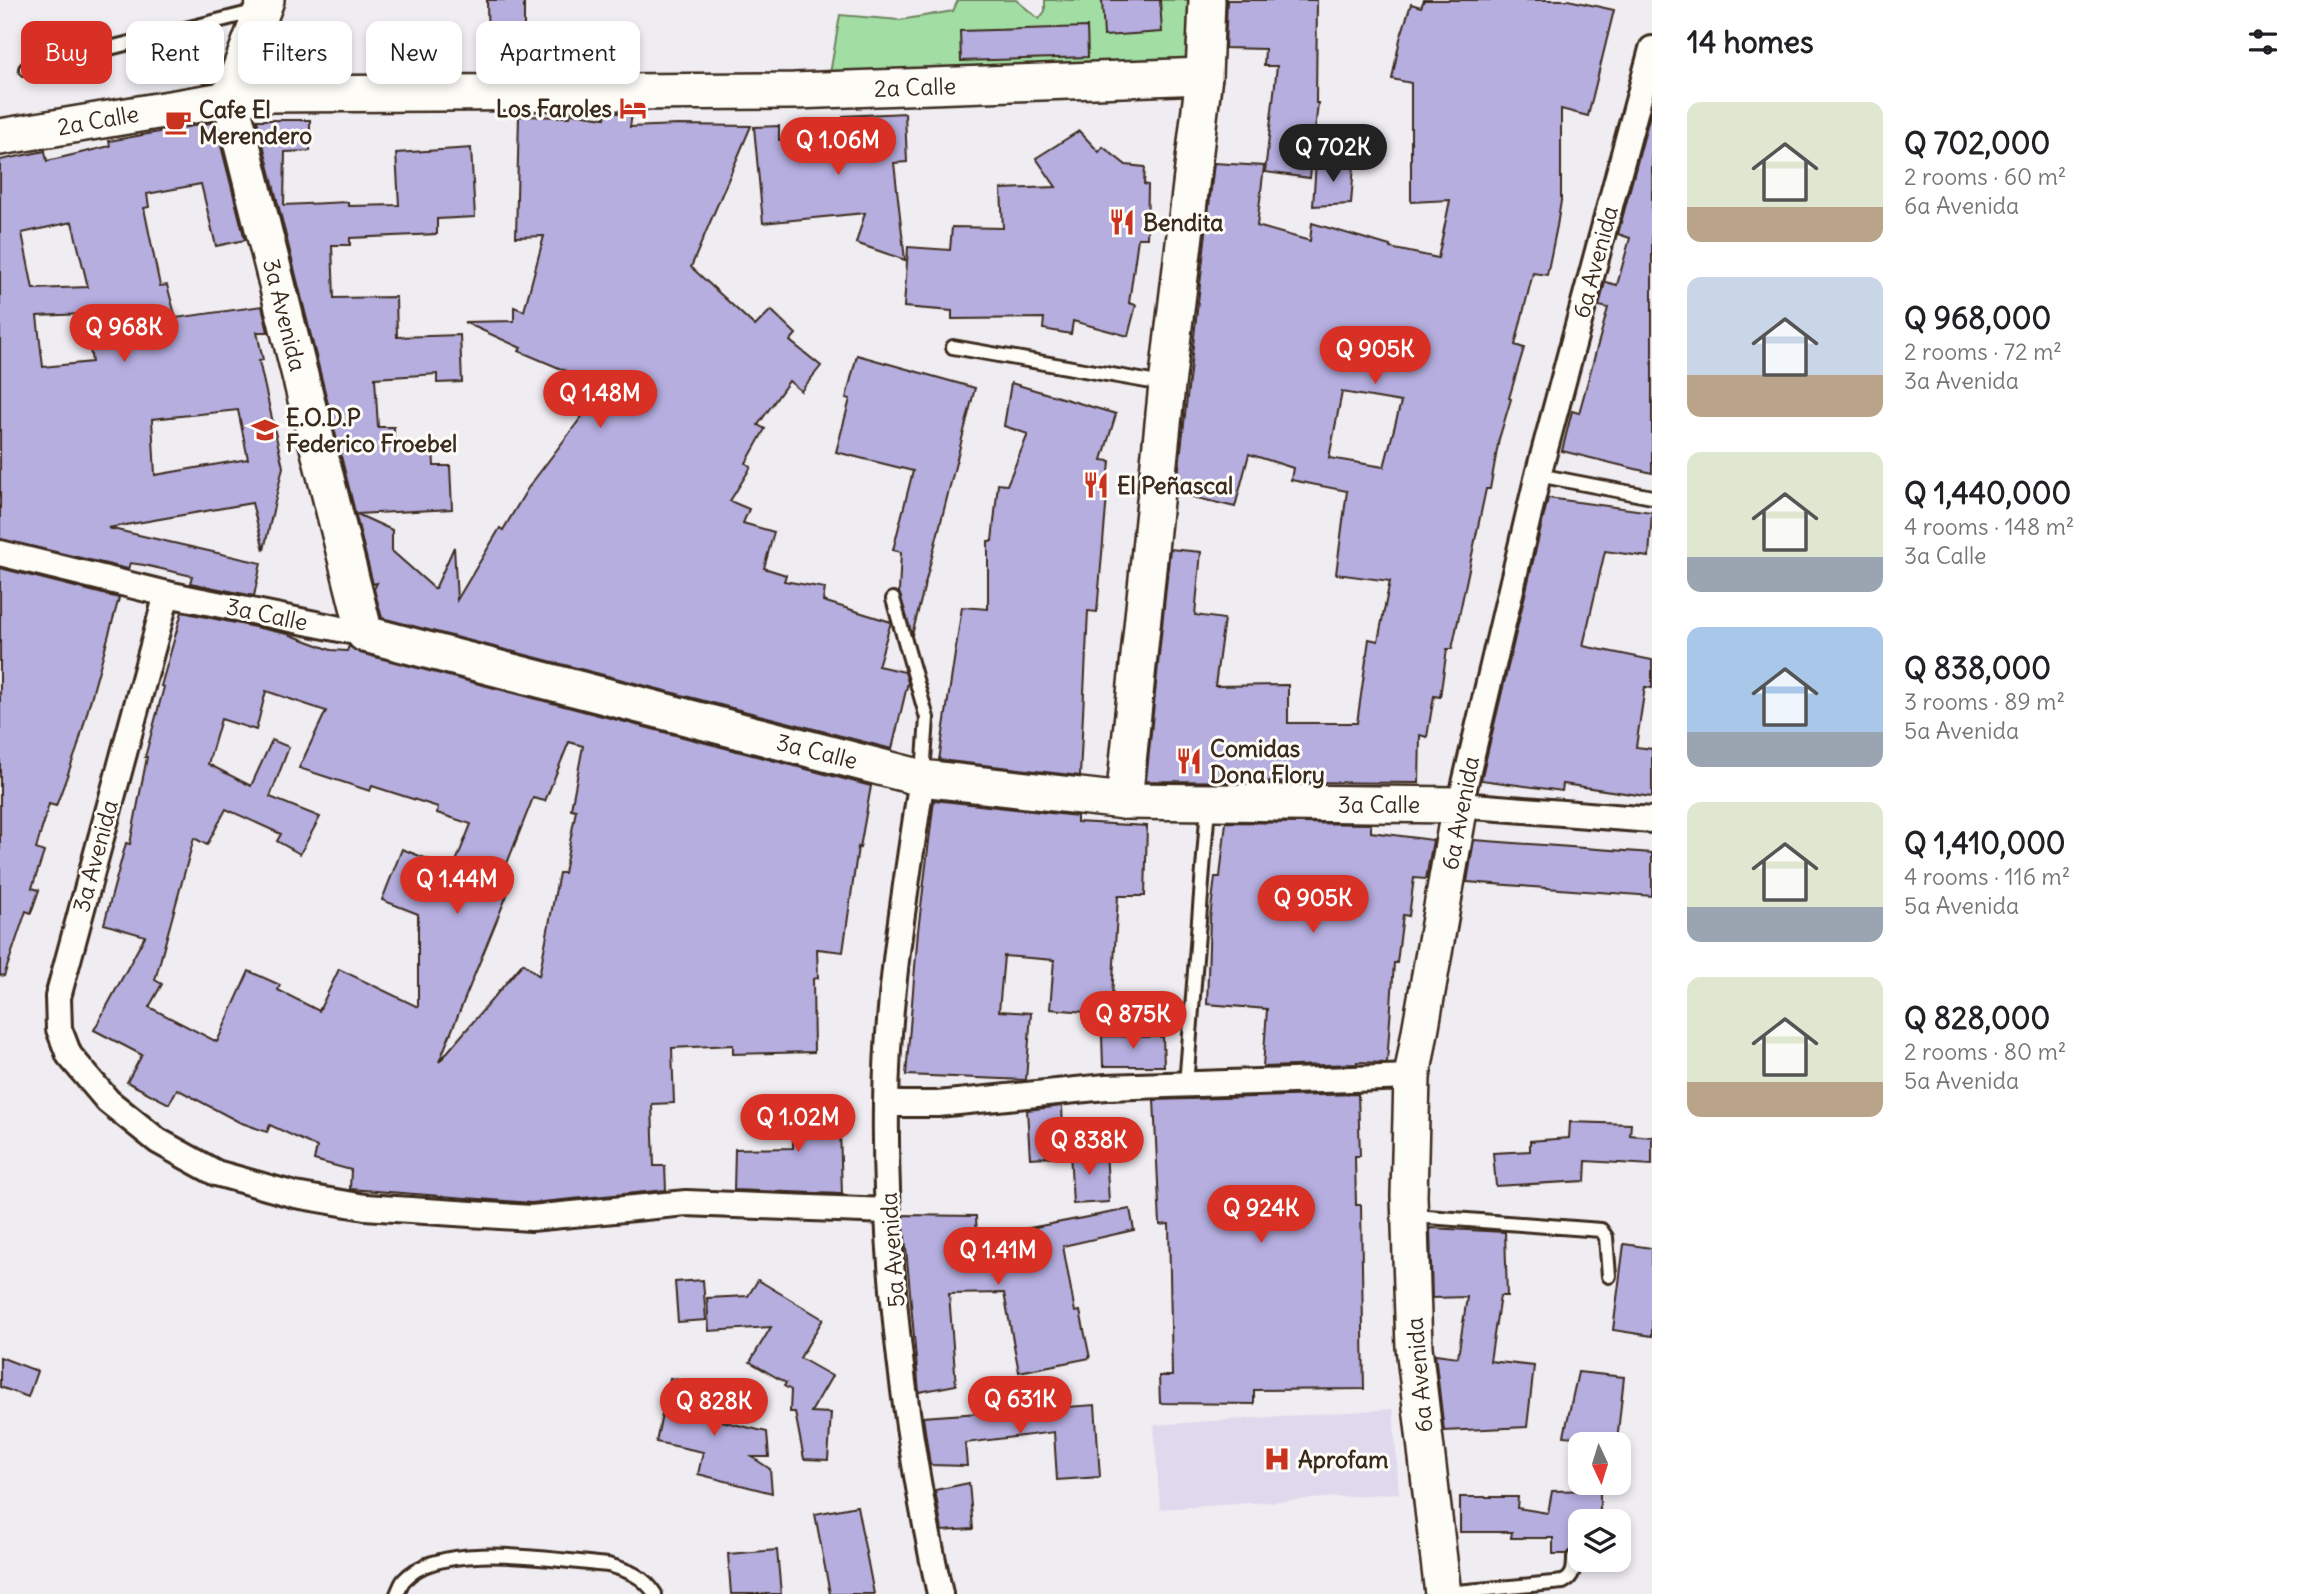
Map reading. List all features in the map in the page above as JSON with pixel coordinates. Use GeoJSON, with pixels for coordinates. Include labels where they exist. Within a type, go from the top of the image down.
{"type":"FeatureCollection","features":[{"type":"Feature","properties":{"kind":"street"},"geometry":{"type":"LineString","coordinates":[[1124,801],[1167,385],[1204,76],[1207,0]]}},
{"type":"Feature","properties":{"kind":"street"},"geometry":{"type":"LineString","coordinates":[[230,97],[265,4]]}},
{"type":"Feature","properties":{"kind":"street","name":"6a Avenida"},"geometry":{"type":"LineString","coordinates":[[1443,1593],[1414,1347],[1410,1216],[1412,1077],[1460,805],[1538,475],[1652,49]]}},
{"type":"Feature","properties":{"kind":"street","name":"2a Calle"},"geometry":{"type":"LineString","coordinates":[[0,137],[260,94],[794,92],[1204,76]]}},
{"type":"Feature","properties":{"kind":"street","name":"3a Avenida"},"geometry":{"type":"LineString","coordinates":[[230,97],[365,634]]}},
{"type":"Feature","properties":{"kind":"street","name":"3a Calle"},"geometry":{"type":"LineString","coordinates":[[0,553],[166,594],[365,634],[922,778],[1124,801],[1460,805],[1652,820]]}},
{"type":"Feature","properties":{"kind":"street","name":"3a Avenida"},"geometry":{"type":"LineString","coordinates":[[166,594],[58,997],[59,1029],[69,1055],[108,1101],[158,1141],[216,1173],[295,1195],[365,1207],[531,1218],[686,1203],[888,1211]]}},
{"type":"Feature","properties":{"kind":"street","name":"5a Avenida"},"geometry":{"type":"LineString","coordinates":[[922,778],[899,940],[889,1042],[886,1104],[888,1211],[914,1466],[940,1594]]}},
{"type":"Feature","properties":{"kind":"street"},"geometry":{"type":"LineString","coordinates":[[886,1104],[938,1104],[1106,1087],[1412,1077]]}},
{"type":"Feature","properties":{"kind":"lane"},"geometry":{"type":"LineString","coordinates":[[112,46],[265,4]]}},
{"type":"Feature","properties":{"kind":"lane"},"geometry":{"type":"LineString","coordinates":[[953,347],[1167,385]]}},
{"type":"Feature","properties":{"kind":"lane"},"geometry":{"type":"LineString","coordinates":[[1538,475],[1652,497]]}},
{"type":"Feature","properties":{"kind":"lane"},"geometry":{"type":"LineString","coordinates":[[893,599],[927,718],[922,778]]}},
{"type":"Feature","properties":{"kind":"lane"},"geometry":{"type":"LineString","coordinates":[[1186,1084],[1208,803]]}},
{"type":"Feature","properties":{"kind":"lane"},"geometry":{"type":"LineString","coordinates":[[1410,1216],[1601,1230],[1606,1237],[1609,1276]]}},
{"type":"Feature","properties":{"kind":"lane"},"geometry":{"type":"LineString","coordinates":[[397,1594],[404,1580],[423,1567],[444,1559],[474,1554],[608,1565],[627,1570],[641,1578],[655,1594]]}},
{"type":"Feature","properties":{"kind":"lane"},"geometry":{"type":"LineString","coordinates":[[1443,1593],[1563,1582],[1573,1572]]}},
{"type":"Feature","properties":{"kind":"shaded area","name":"Aprofam"},"geometry":{"type":"Polygon","coordinates":[[[1393,1409],[1399,1493],[1160,1509],[1154,1425],[1393,1409]]]}},
{"type":"Feature","properties":{"kind":"green space"},"geometry":{"type":"Polygon","coordinates":[[[958,0],[1016,0],[1039,19],[1045,11],[1045,0],[1190,0],[1188,63],[830,74],[840,15],[900,20],[953,11],[958,0]]]}},
{"type":"Feature","properties":{"kind":"building"},"geometry":{"type":"Polygon","coordinates":[[[487,0],[524,0],[524,21],[487,21],[487,0]]]}},
{"type":"Feature","properties":{"kind":"building"},"geometry":{"type":"Polygon","coordinates":[[[1102,0],[1160,0],[1162,32],[1104,36],[1102,0]]]}},
{"type":"Feature","properties":{"kind":"building"},"geometry":{"type":"Polygon","coordinates":[[[1227,0],[1317,0],[1318,103],[1310,178],[1265,172],[1277,66],[1264,66],[1265,49],[1225,48],[1227,0]]]}},
{"type":"Feature","properties":{"kind":"building"},"geometry":{"type":"Polygon","coordinates":[[[1424,0],[1568,0],[1614,10],[1588,116],[1561,109],[1561,201],[1547,275],[1533,273],[1515,345],[1524,348],[1499,439],[1490,489],[1486,489],[1452,649],[1447,649],[1440,697],[1434,696],[1427,737],[1420,735],[1419,783],[1146,781],[1170,549],[1201,552],[1195,615],[1224,619],[1215,686],[1288,685],[1288,723],[1357,723],[1369,639],[1378,641],[1390,581],[1336,574],[1347,491],[1291,480],[1293,468],[1249,454],[1235,507],[1176,493],[1214,163],[1264,166],[1257,226],[1310,241],[1312,223],[1390,248],[1438,258],[1450,200],[1411,202],[1411,83],[1392,79],[1411,4],[1421,7],[1424,0]],[[1342,392],[1329,458],[1384,467],[1401,402],[1342,392]]]}},
{"type":"Feature","properties":{"kind":"building"},"geometry":{"type":"Polygon","coordinates":[[[1087,27],[1088,57],[961,61],[960,31],[1087,27]]]}},
{"type":"Feature","properties":{"kind":"building"},"geometry":{"type":"Polygon","coordinates":[[[1652,107],[1652,473],[1562,451],[1572,411],[1579,413],[1608,308],[1599,306],[1605,282],[1617,285],[1630,238],[1618,234],[1652,107]]]}},
{"type":"Feature","properties":{"kind":"building"},"geometry":{"type":"Polygon","coordinates":[[[606,112],[632,114],[630,127],[751,126],[691,267],[755,326],[771,310],[796,334],[790,341],[821,366],[801,391],[789,381],[758,425],[765,429],[746,463],[751,467],[730,501],[749,509],[743,523],[774,532],[764,568],[786,575],[784,581],[825,588],[823,601],[891,622],[878,666],[905,672],[908,682],[892,749],[382,618],[374,589],[377,583],[373,584],[257,120],[310,120],[310,151],[285,152],[284,205],[348,202],[348,206],[399,205],[396,153],[471,148],[475,217],[437,219],[437,234],[350,238],[350,245],[332,245],[334,298],[396,297],[397,337],[460,335],[462,382],[437,383],[437,374],[375,378],[378,427],[394,427],[394,449],[433,446],[434,466],[450,466],[452,509],[357,514],[392,530],[392,551],[435,589],[454,547],[457,600],[500,528],[503,530],[528,488],[589,407],[564,399],[571,373],[519,351],[521,348],[464,322],[514,321],[514,307],[524,311],[544,236],[516,237],[519,116],[570,117],[571,113],[605,118],[606,112]]]}},
{"type":"Feature","properties":{"kind":"building"},"geometry":{"type":"Polygon","coordinates":[[[905,113],[907,162],[894,163],[905,260],[856,243],[865,213],[763,223],[754,127],[779,126],[779,140],[844,136],[843,116],[905,113]]]}},
{"type":"Feature","properties":{"kind":"building"},"geometry":{"type":"Polygon","coordinates":[[[215,122],[245,240],[216,246],[201,184],[147,194],[149,207],[144,208],[160,286],[167,285],[176,318],[262,306],[268,332],[257,332],[263,360],[259,361],[283,467],[264,550],[252,503],[108,528],[261,563],[254,596],[190,583],[192,576],[144,565],[130,563],[128,569],[0,539],[0,160],[45,151],[47,161],[110,146],[109,141],[215,122]],[[72,222],[22,233],[33,289],[88,287],[72,222]],[[85,314],[37,316],[43,367],[92,362],[85,314]],[[238,410],[152,419],[155,475],[248,459],[238,410]]]}},
{"type":"Feature","properties":{"kind":"building"},"geometry":{"type":"Polygon","coordinates":[[[1079,131],[1099,152],[1103,147],[1126,165],[1145,167],[1144,184],[1148,185],[1147,238],[1138,238],[1129,303],[1136,305],[1128,336],[1073,321],[1071,334],[1043,329],[1044,318],[952,319],[952,311],[904,307],[908,247],[950,250],[952,227],[1003,228],[1001,189],[1056,187],[1036,158],[1079,131]]]}},
{"type":"Feature","properties":{"kind":"building"},"geometry":{"type":"Polygon","coordinates":[[[1316,162],[1354,165],[1351,204],[1313,206],[1316,162]]]}},
{"type":"Feature","properties":{"kind":"building"},"geometry":{"type":"Polygon","coordinates":[[[857,355],[975,388],[912,635],[899,592],[901,552],[893,550],[913,471],[836,452],[850,399],[846,398],[857,355]]]}},
{"type":"Feature","properties":{"kind":"building"},"geometry":{"type":"Polygon","coordinates":[[[1011,383],[1116,414],[1102,460],[1110,461],[1097,612],[1088,611],[1080,776],[939,760],[962,607],[988,609],[988,541],[992,541],[998,484],[1007,485],[1028,434],[1004,426],[1011,383]]]}},
{"type":"Feature","properties":{"kind":"building"},"geometry":{"type":"Polygon","coordinates":[[[1548,498],[1652,512],[1649,557],[1605,551],[1583,646],[1652,660],[1652,688],[1645,687],[1636,747],[1652,749],[1652,797],[1563,784],[1562,791],[1481,780],[1548,498]]]}},
{"type":"Feature","properties":{"kind":"building"},"geometry":{"type":"Polygon","coordinates":[[[0,568],[119,598],[77,749],[56,806],[49,804],[36,849],[44,852],[32,888],[39,890],[31,913],[26,911],[4,976],[0,975],[0,568]]]}},
{"type":"Feature","properties":{"kind":"building"},"geometry":{"type":"Polygon","coordinates":[[[182,612],[288,634],[331,650],[347,651],[349,646],[360,653],[871,786],[860,848],[858,847],[843,952],[817,949],[818,978],[813,979],[814,1052],[733,1054],[733,1045],[672,1048],[674,1103],[652,1104],[654,1166],[665,1166],[666,1190],[531,1203],[350,1189],[351,1170],[314,1160],[317,1147],[270,1125],[267,1132],[239,1122],[177,1089],[169,1104],[127,1082],[142,1055],[94,1030],[145,936],[104,924],[126,843],[130,844],[145,757],[164,687],[161,686],[182,612]],[[266,691],[256,730],[221,719],[208,764],[251,786],[272,740],[289,747],[270,797],[320,817],[300,854],[277,841],[281,834],[226,809],[207,845],[194,838],[155,980],[162,984],[149,1007],[217,1042],[249,971],[280,985],[278,990],[319,1011],[339,969],[418,1007],[418,914],[382,900],[402,849],[453,869],[471,824],[437,813],[438,807],[372,786],[370,791],[299,768],[326,711],[266,691]],[[569,742],[545,801],[533,798],[498,886],[509,890],[439,1062],[523,963],[539,976],[559,873],[564,873],[576,810],[571,809],[583,746],[569,742]]]}},
{"type":"Feature","properties":{"kind":"building"},"geometry":{"type":"Polygon","coordinates":[[[934,800],[1077,816],[1077,822],[1147,826],[1145,896],[1118,896],[1111,1014],[1050,1009],[1054,960],[1004,956],[999,1011],[1031,1013],[1026,1080],[906,1075],[918,931],[934,800]]]}},
{"type":"Feature","properties":{"kind":"building"},"geometry":{"type":"Polygon","coordinates":[[[1226,822],[1371,824],[1371,832],[1433,840],[1426,879],[1414,878],[1409,916],[1403,915],[1397,963],[1394,963],[1387,1063],[1263,1067],[1267,1009],[1207,1004],[1210,918],[1215,877],[1220,877],[1226,822]]]}},
{"type":"Feature","properties":{"kind":"building"},"geometry":{"type":"Polygon","coordinates":[[[1474,840],[1652,853],[1652,896],[1467,882],[1474,840]]]}},
{"type":"Feature","properties":{"kind":"building"},"geometry":{"type":"Polygon","coordinates":[[[1102,1036],[1163,1037],[1164,1066],[1103,1066],[1102,1036]]]}},
{"type":"Feature","properties":{"kind":"building"},"geometry":{"type":"Polygon","coordinates":[[[1358,1094],[1360,1156],[1355,1156],[1356,1205],[1361,1205],[1364,1389],[1254,1390],[1254,1404],[1160,1403],[1159,1376],[1172,1376],[1169,1224],[1160,1225],[1154,1100],[1358,1094]]]}},
{"type":"Feature","properties":{"kind":"building"},"geometry":{"type":"Polygon","coordinates":[[[839,1096],[842,1194],[734,1190],[735,1149],[793,1148],[793,1097],[839,1096]]]}},
{"type":"Feature","properties":{"kind":"building"},"geometry":{"type":"Polygon","coordinates":[[[1062,1106],[1064,1156],[1030,1158],[1027,1110],[1062,1106]]]}},
{"type":"Feature","properties":{"kind":"building"},"geometry":{"type":"Polygon","coordinates":[[[1570,1122],[1631,1124],[1630,1135],[1652,1137],[1652,1165],[1586,1161],[1585,1181],[1496,1186],[1493,1153],[1530,1151],[1530,1141],[1569,1138],[1570,1122]]]}},
{"type":"Feature","properties":{"kind":"building"},"geometry":{"type":"Polygon","coordinates":[[[1106,1150],[1109,1202],[1073,1204],[1070,1151],[1106,1150]]]}},
{"type":"Feature","properties":{"kind":"building"},"geometry":{"type":"Polygon","coordinates":[[[1130,1209],[1134,1230],[1063,1246],[1075,1312],[1080,1311],[1090,1358],[1019,1372],[1004,1293],[949,1294],[956,1385],[919,1392],[903,1215],[976,1216],[977,1238],[1130,1209]]]}},
{"type":"Feature","properties":{"kind":"building"},"geometry":{"type":"Polygon","coordinates":[[[1430,1228],[1505,1232],[1507,1296],[1500,1296],[1490,1361],[1534,1366],[1527,1427],[1444,1431],[1435,1354],[1458,1357],[1467,1297],[1432,1298],[1430,1228]]]}},
{"type":"Feature","properties":{"kind":"building"},"geometry":{"type":"Polygon","coordinates":[[[1624,1244],[1652,1248],[1652,1336],[1613,1330],[1624,1244]]]}},
{"type":"Feature","properties":{"kind":"building"},"geometry":{"type":"Polygon","coordinates":[[[703,1280],[706,1320],[678,1322],[675,1282],[703,1280]]]}},
{"type":"Feature","properties":{"kind":"building"},"geometry":{"type":"Polygon","coordinates":[[[758,1280],[823,1319],[800,1358],[832,1376],[811,1412],[831,1413],[828,1460],[804,1459],[795,1412],[790,1412],[791,1390],[784,1386],[786,1383],[750,1362],[771,1327],[709,1331],[707,1298],[748,1296],[758,1280]]]}},
{"type":"Feature","properties":{"kind":"building"},"geometry":{"type":"Polygon","coordinates":[[[0,1357],[37,1371],[28,1397],[0,1387],[0,1357]]]}},
{"type":"Feature","properties":{"kind":"building"},"geometry":{"type":"Polygon","coordinates":[[[1578,1372],[1624,1377],[1618,1432],[1568,1432],[1568,1436],[1564,1436],[1578,1372]]]}},
{"type":"Feature","properties":{"kind":"building"},"geometry":{"type":"Polygon","coordinates":[[[670,1378],[712,1387],[705,1417],[767,1432],[769,1457],[752,1457],[770,1469],[772,1493],[698,1474],[703,1452],[656,1442],[670,1378]]]}},
{"type":"Feature","properties":{"kind":"building"},"geometry":{"type":"Polygon","coordinates":[[[1095,1405],[1100,1477],[1057,1480],[1054,1432],[965,1443],[967,1466],[930,1465],[923,1417],[1095,1405]]]}},
{"type":"Feature","properties":{"kind":"building"},"geometry":{"type":"Polygon","coordinates":[[[969,1483],[973,1529],[942,1531],[935,1490],[969,1483]]]}},
{"type":"Feature","properties":{"kind":"building"},"geometry":{"type":"Polygon","coordinates":[[[1552,1491],[1568,1491],[1568,1495],[1600,1495],[1600,1509],[1568,1509],[1566,1554],[1553,1554],[1553,1538],[1511,1538],[1512,1532],[1460,1532],[1460,1497],[1518,1497],[1517,1508],[1548,1513],[1552,1491]]]}},
{"type":"Feature","properties":{"kind":"building"},"geometry":{"type":"Polygon","coordinates":[[[857,1506],[874,1594],[830,1594],[815,1514],[857,1506]]]}},
{"type":"Feature","properties":{"kind":"building"},"geometry":{"type":"Polygon","coordinates":[[[777,1550],[781,1594],[731,1594],[728,1554],[777,1550]]]}},
{"type":"Feature","properties":{"kind":"place","name":"Los Faroles"},"geometry":{"type":"Point","coordinates":[633,108]}},
{"type":"Feature","properties":{"kind":"place","name":"Cafe El Merendero"},"geometry":{"type":"Point","coordinates":[178,122]}},
{"type":"Feature","properties":{"kind":"place","name":"Bendita"},"geometry":{"type":"Point","coordinates":[1122,222]}},
{"type":"Feature","properties":{"kind":"place","name":"E.O.D.P Federico Froebel"},"geometry":{"type":"Point","coordinates":[265,430]}},
{"type":"Feature","properties":{"kind":"place","name":"El Peñascal"},"geometry":{"type":"Point","coordinates":[1096,485]}},
{"type":"Feature","properties":{"kind":"place","name":"Comidas Dona Flory"},"geometry":{"type":"Point","coordinates":[1189,761]}},
{"type":"Feature","properties":{"kind":"place","name":"Aprofam"},"geometry":{"type":"Point","coordinates":[1277,1459]}}]}
